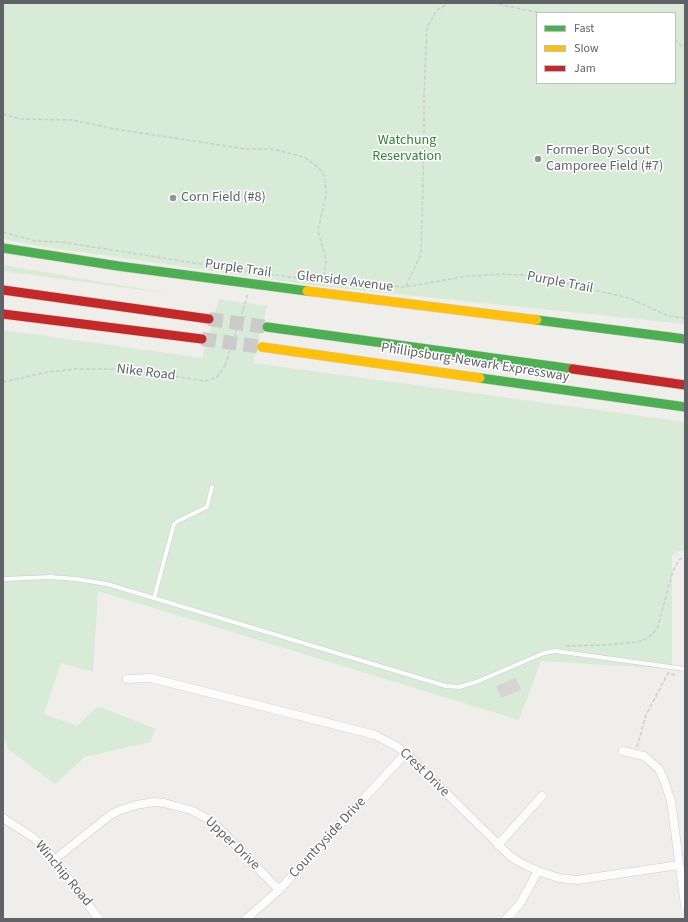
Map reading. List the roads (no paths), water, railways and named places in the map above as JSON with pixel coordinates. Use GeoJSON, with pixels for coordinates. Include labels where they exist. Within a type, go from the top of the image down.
{"type":"FeatureCollection","features":[{"type":"Feature","properties":{"kind":"main road","name":"Glenside Avenue"},"geometry":{"type":"LineString","coordinates":[[3,248],[251,284],[685,339]]}},
{"type":"Feature","properties":{"kind":"main road"},"geometry":{"type":"LineString","coordinates":[[3,290],[209,319]]}},
{"type":"Feature","properties":{"kind":"main road"},"geometry":{"type":"LineString","coordinates":[[3,314],[202,339]]}},
{"type":"Feature","properties":{"kind":"main road","name":"Phillipsburg-Newark Expressway"},"geometry":{"type":"LineString","coordinates":[[267,327],[685,386]]}},
{"type":"Feature","properties":{"kind":"main road","name":"Phillipsburg-Newark Expressway"},"geometry":{"type":"LineString","coordinates":[[262,347],[579,393],[685,406]]}},
{"type":"Feature","properties":{"kind":"street","name":"Crest Drive"},"geometry":{"type":"LineString","coordinates":[[127,679],[152,678],[375,736],[396,746],[406,753],[498,844],[519,862],[538,871],[559,878],[577,880],[679,865]]}},
{"type":"Feature","properties":{"kind":"street"},"geometry":{"type":"LineString","coordinates":[[623,751],[644,756],[659,770],[665,783],[671,801],[685,906]]}},
{"type":"Feature","properties":{"kind":"street","name":"Countryside Drive"},"geometry":{"type":"LineString","coordinates":[[246,919],[279,890],[406,753]]}},
{"type":"Feature","properties":{"kind":"street"},"geometry":{"type":"LineString","coordinates":[[498,844],[542,796]]}},
{"type":"Feature","properties":{"kind":"street","name":"Upper Drive"},"geometry":{"type":"LineString","coordinates":[[54,860],[109,816],[118,811],[136,805],[164,803],[187,808],[216,825],[279,890]]}},
{"type":"Feature","properties":{"kind":"street","name":"Winchip Road"},"geometry":{"type":"LineString","coordinates":[[3,818],[34,838],[49,853],[100,919]]}},
{"type":"Feature","properties":{"kind":"street"},"geometry":{"type":"LineString","coordinates":[[506,919],[520,904],[538,871]]}},
{"type":"Feature","properties":{"kind":"lane"},"geometry":{"type":"LineString","coordinates":[[154,598],[174,524],[207,507],[212,487]]}},
{"type":"Feature","properties":{"kind":"lane"},"geometry":{"type":"LineString","coordinates":[[3,579],[51,577],[107,584],[446,686],[459,687],[476,682],[544,653],[555,651],[684,669]]}},
{"type":"Feature","properties":{"kind":"tunnel"},"geometry":{"type":"LineString","coordinates":[[209,319],[267,327]]}},
{"type":"Feature","properties":{"kind":"tunnel"},"geometry":{"type":"LineString","coordinates":[[202,339],[262,347]]}},
{"type":"Feature","properties":{"kind":"place","name":"Former Boy Scout Camporee Field (#7)"},"geometry":{"type":"Point","coordinates":[538,159]}},
{"type":"Feature","properties":{"kind":"place","name":"Corn Field (#8)"},"geometry":{"type":"Point","coordinates":[173,198]}},
{"type":"Feature","properties":{"kind":"park label","name":"Watchung Reservation"},"geometry":{"type":"Point","coordinates":[407,150]}}]}
